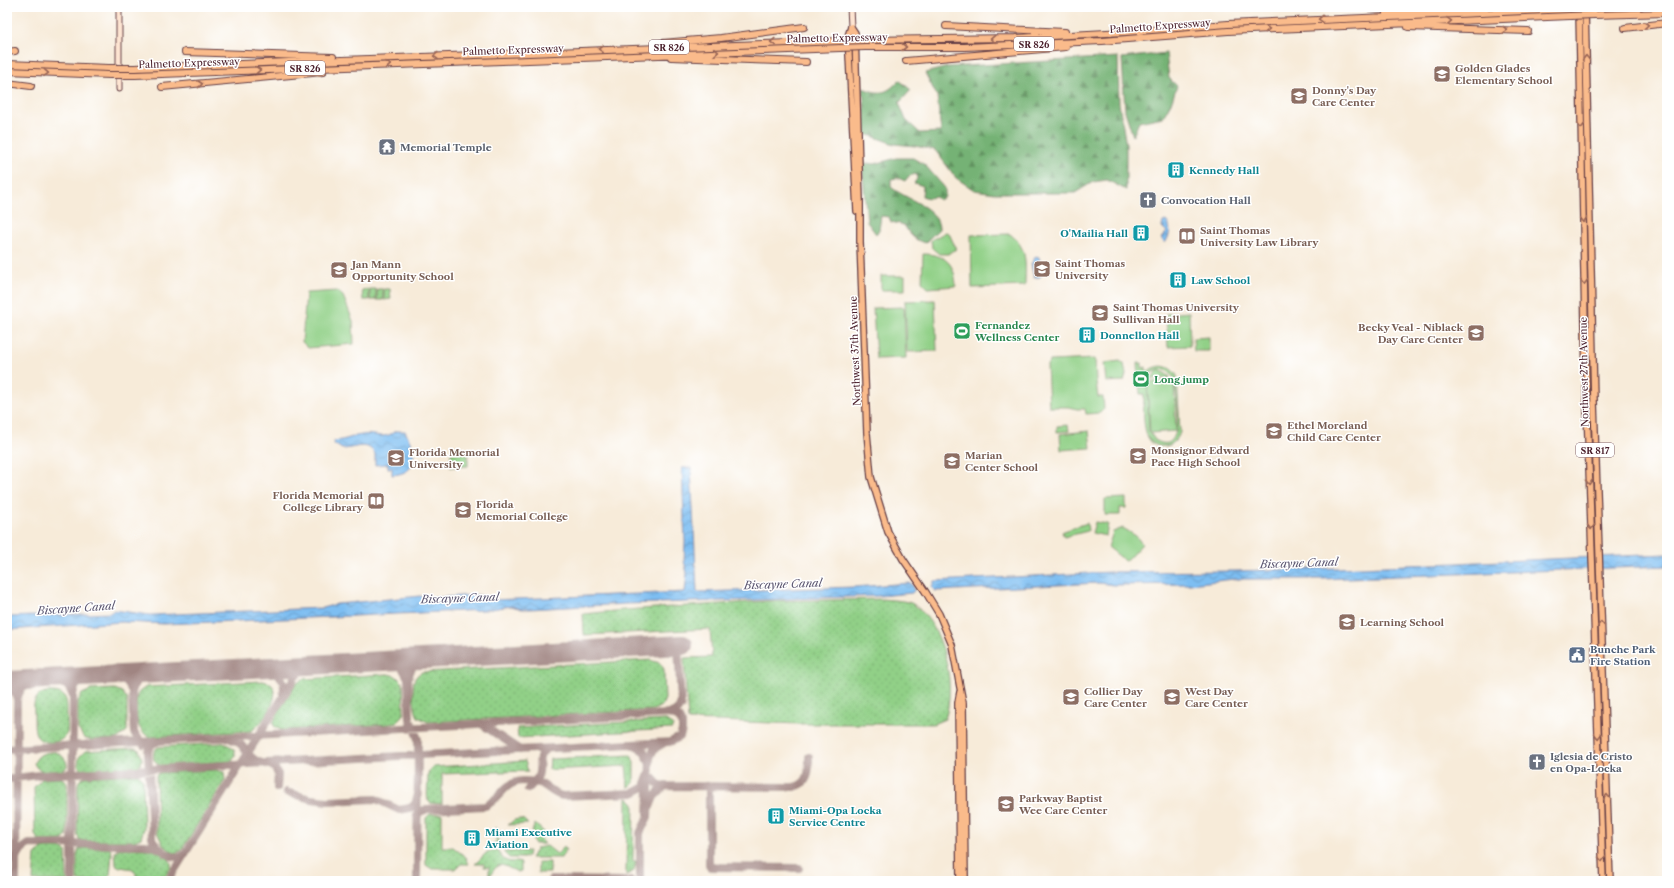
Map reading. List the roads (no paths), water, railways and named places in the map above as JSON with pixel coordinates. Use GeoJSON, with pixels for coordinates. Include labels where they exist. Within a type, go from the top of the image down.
{"type":"FeatureCollection","features":[{"type":"Feature","properties":{"kind":"highway"},"geometry":{"type":"LineString","coordinates":[[1350,18],[1374,14],[1462,7]]}},
{"type":"Feature","properties":{"kind":"highway","name":"Palmetto Expressway"},"geometry":{"type":"LineString","coordinates":[[7,64],[134,68],[840,40],[965,40],[1088,34],[1228,24],[1626,7]]}},
{"type":"Feature","properties":{"kind":"highway","name":"Palmetto Expressway"},"geometry":{"type":"LineString","coordinates":[[7,71],[135,75],[865,47],[964,47],[1102,41],[1228,31],[1667,13]]}},
{"type":"Feature","properties":{"kind":"highway"},"geometry":{"type":"LineString","coordinates":[[1625,28],[1667,23]]}},
{"type":"Feature","properties":{"kind":"highway"},"geometry":{"type":"LineString","coordinates":[[1382,24],[1407,27],[1528,31]]}},
{"type":"Feature","properties":{"kind":"highway"},"geometry":{"type":"LineString","coordinates":[[946,26],[1088,34]]}},
{"type":"Feature","properties":{"kind":"highway"},"geometry":{"type":"LineString","coordinates":[[627,48],[804,27]]}},
{"type":"Feature","properties":{"kind":"highway"},"geometry":{"type":"LineString","coordinates":[[906,60],[1085,45],[1102,41]]}},
{"type":"Feature","properties":{"kind":"highway"},"geometry":{"type":"LineString","coordinates":[[7,52],[15,51]]}},
{"type":"Feature","properties":{"kind":"highway"},"geometry":{"type":"LineString","coordinates":[[184,52],[331,56],[355,59]]}},
{"type":"Feature","properties":{"kind":"highway"},"geometry":{"type":"LineString","coordinates":[[649,55],[675,58],[806,62]]}},
{"type":"Feature","properties":{"kind":"highway"},"geometry":{"type":"LineString","coordinates":[[162,87],[284,74],[340,70],[362,66]]}},
{"type":"Feature","properties":{"kind":"highway"},"geometry":{"type":"LineString","coordinates":[[7,83],[31,86]]}},
{"type":"Feature","properties":{"kind":"main road"},"geometry":{"type":"LineString","coordinates":[[119,7],[120,36],[118,40],[120,88]]}},
{"type":"Feature","properties":{"kind":"main road","name":"Northwest 37th Avenue"},"geometry":{"type":"LineString","coordinates":[[850,7],[851,27],[855,33],[860,202],[859,224],[867,433],[871,477],[888,532],[903,559],[925,591],[945,627],[952,645],[964,703],[965,881]]}},
{"type":"Feature","properties":{"kind":"main road","name":"Northwest 27th Avenue"},"geometry":{"type":"LineString","coordinates":[[1579,7],[1586,379],[1603,881]]}},
{"type":"Feature","properties":{"kind":"main road","name":"Northwest 27th Avenue"},"geometry":{"type":"LineString","coordinates":[[1585,7],[1598,554],[1610,881]]}},
{"type":"Feature","properties":{"kind":"main road"},"geometry":{"type":"LineString","coordinates":[[1583,244],[1590,243]]}},
{"type":"Feature","properties":{"kind":"main road"},"geometry":{"type":"LineString","coordinates":[[1586,379],[1590,382],[1592,411],[1594,414]]}},
{"type":"Feature","properties":{"kind":"main road"},"geometry":{"type":"LineString","coordinates":[[1595,662],[1602,662]]}},
{"type":"Feature","properties":{"kind":"main road"},"geometry":{"type":"LineString","coordinates":[[960,881],[958,703],[961,687]]}},
{"type":"Feature","properties":{"kind":"water"},"geometry":{"type":"Polygon","coordinates":[[[1166,221],[1170,232],[1165,243],[1161,238],[1167,232],[1162,227],[1163,222],[1166,221]]]}},
{"type":"Feature","properties":{"kind":"water"},"geometry":{"type":"Polygon","coordinates":[[[1036,256],[1039,257],[1043,274],[1040,277],[1034,278],[1031,264],[1036,256]]]}},
{"type":"Feature","properties":{"kind":"water"},"geometry":{"type":"Polygon","coordinates":[[[395,431],[405,431],[409,438],[414,459],[408,470],[402,473],[392,475],[392,468],[388,468],[388,464],[375,465],[375,454],[368,447],[360,446],[342,449],[334,444],[334,441],[366,434],[383,436],[391,434],[395,431]]]}},
{"type":"Feature","properties":{"kind":"water","name":"Biscayne Canal"},"geometry":{"type":"Polygon","coordinates":[[[682,468],[691,468],[697,592],[854,587],[910,583],[913,585],[914,591],[912,593],[879,596],[626,604],[529,609],[511,606],[485,610],[165,624],[122,622],[7,630],[7,617],[110,613],[114,610],[150,615],[322,608],[337,604],[420,596],[429,598],[477,595],[484,596],[491,600],[685,592],[687,573],[684,561],[685,542],[682,468]]]}},
{"type":"Feature","properties":{"kind":"water"},"geometry":{"type":"Polygon","coordinates":[[[1667,554],[1667,566],[1323,579],[1234,579],[1190,584],[1114,585],[1099,583],[935,591],[932,588],[934,581],[1111,572],[1337,568],[1667,554]]]}},
{"type":"Feature","properties":{"kind":"place","name":"Golden Glades Elementary School"},"geometry":{"type":"Point","coordinates":[1442,74]}},
{"type":"Feature","properties":{"kind":"place","name":"Donny's Day Care Center"},"geometry":{"type":"Point","coordinates":[1299,96]}},
{"type":"Feature","properties":{"kind":"place","name":"Memorial Temple"},"geometry":{"type":"Point","coordinates":[387,147]}},
{"type":"Feature","properties":{"kind":"place","name":"Kennedy Hall"},"geometry":{"type":"Point","coordinates":[1176,170]}},
{"type":"Feature","properties":{"kind":"place","name":"Convocation Hall"},"geometry":{"type":"Point","coordinates":[1148,200]}},
{"type":"Feature","properties":{"kind":"place","name":"O'Mailia Hall"},"geometry":{"type":"Point","coordinates":[1141,233]}},
{"type":"Feature","properties":{"kind":"place","name":"Saint Thomas University Law Library"},"geometry":{"type":"Point","coordinates":[1187,236]}},
{"type":"Feature","properties":{"kind":"place","name":"Saint Thomas University"},"geometry":{"type":"Point","coordinates":[1042,269]}},
{"type":"Feature","properties":{"kind":"place","name":"Jan Mann Opportunity School"},"geometry":{"type":"Point","coordinates":[339,270]}},
{"type":"Feature","properties":{"kind":"place","name":"Law School"},"geometry":{"type":"Point","coordinates":[1178,280]}},
{"type":"Feature","properties":{"kind":"place","name":"Saint Thomas University Sullivan Hall"},"geometry":{"type":"Point","coordinates":[1100,313]}},
{"type":"Feature","properties":{"kind":"place","name":"Fernandez Wellness Center"},"geometry":{"type":"Point","coordinates":[962,331]}},
{"type":"Feature","properties":{"kind":"place","name":"Becky Veal - Niblack Day Care Center"},"geometry":{"type":"Point","coordinates":[1476,333]}},
{"type":"Feature","properties":{"kind":"place","name":"Donnellon Hall"},"geometry":{"type":"Point","coordinates":[1087,335]}},
{"type":"Feature","properties":{"kind":"place","name":"Long jump"},"geometry":{"type":"Point","coordinates":[1141,379]}},
{"type":"Feature","properties":{"kind":"place","name":"Ethel Moreland Child Care Center"},"geometry":{"type":"Point","coordinates":[1274,431]}},
{"type":"Feature","properties":{"kind":"place","name":"Monsignor Edward Pace High School"},"geometry":{"type":"Point","coordinates":[1138,456]}},
{"type":"Feature","properties":{"kind":"place","name":"Florida Memorial University"},"geometry":{"type":"Point","coordinates":[396,458]}},
{"type":"Feature","properties":{"kind":"place","name":"Marian Center School"},"geometry":{"type":"Point","coordinates":[952,461]}},
{"type":"Feature","properties":{"kind":"place","name":"Florida Memorial College Library"},"geometry":{"type":"Point","coordinates":[376,501]}},
{"type":"Feature","properties":{"kind":"place","name":"Florida Memorial College"},"geometry":{"type":"Point","coordinates":[463,510]}},
{"type":"Feature","properties":{"kind":"place","name":"Learning School"},"geometry":{"type":"Point","coordinates":[1347,622]}},
{"type":"Feature","properties":{"kind":"place","name":"Bunche Park Fire Station"},"geometry":{"type":"Point","coordinates":[1577,655]}},
{"type":"Feature","properties":{"kind":"place","name":"Collier Day Care Center"},"geometry":{"type":"Point","coordinates":[1071,697]}},
{"type":"Feature","properties":{"kind":"place","name":"West Day Care Center"},"geometry":{"type":"Point","coordinates":[1172,697]}},
{"type":"Feature","properties":{"kind":"place","name":"Iglesia de Cristo en Opa-Locka"},"geometry":{"type":"Point","coordinates":[1537,762]}},
{"type":"Feature","properties":{"kind":"place","name":"Parkway Baptist Wee Care Center"},"geometry":{"type":"Point","coordinates":[1006,804]}},
{"type":"Feature","properties":{"kind":"place","name":"Miami-Opa Locka Service Centre"},"geometry":{"type":"Point","coordinates":[776,816]}},
{"type":"Feature","properties":{"kind":"place","name":"Miami Executive Aviation"},"geometry":{"type":"Point","coordinates":[472,838]}}]}
